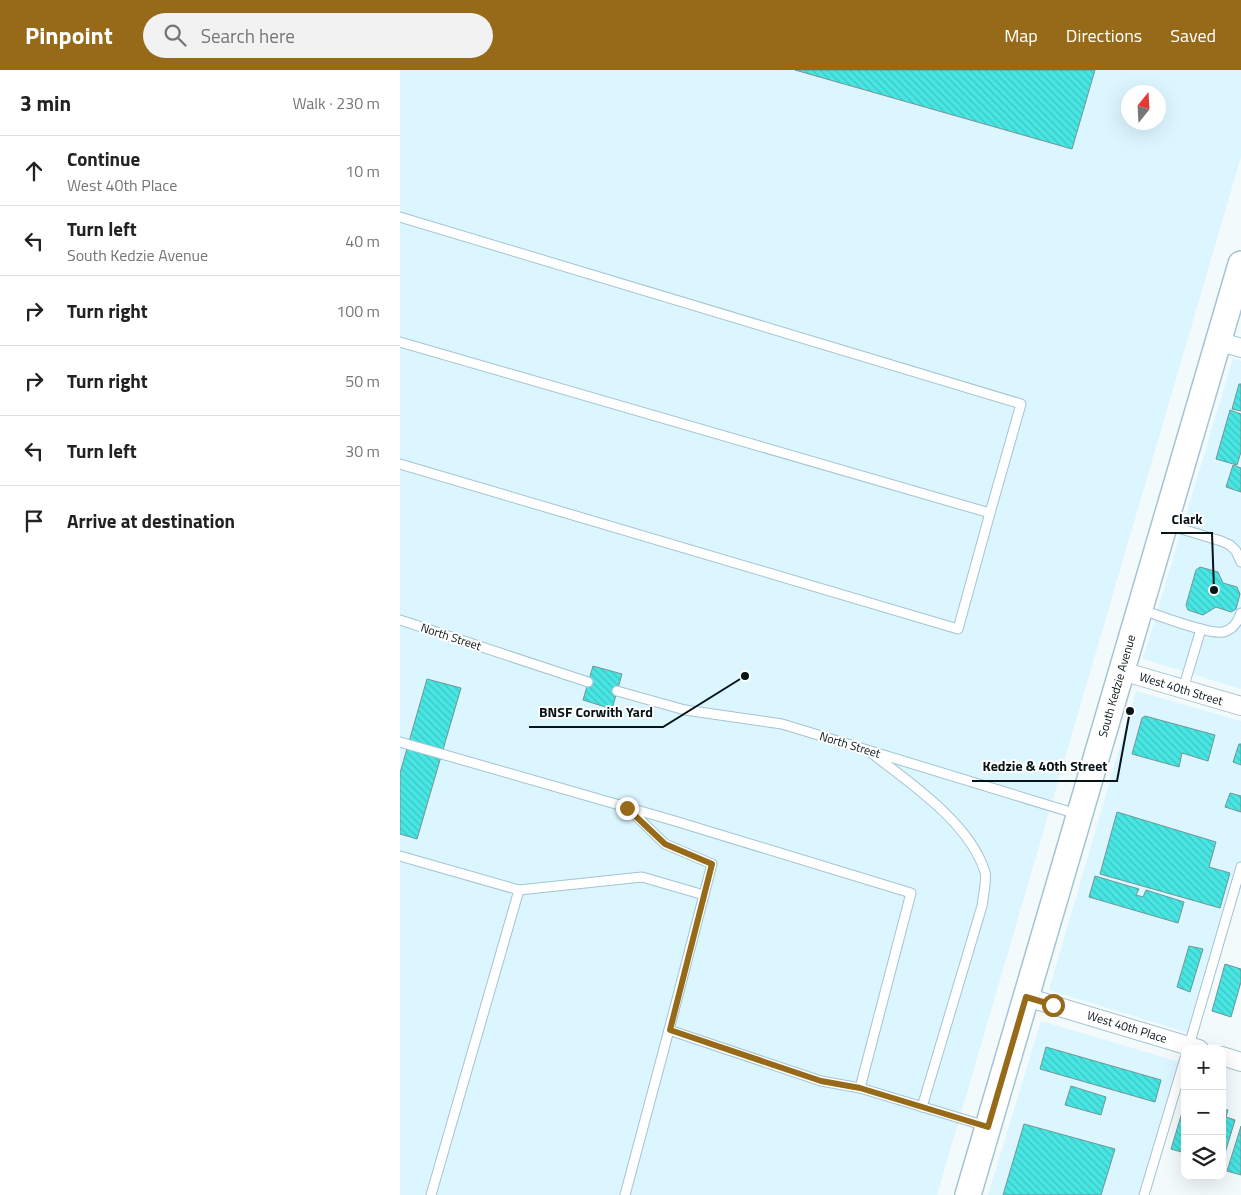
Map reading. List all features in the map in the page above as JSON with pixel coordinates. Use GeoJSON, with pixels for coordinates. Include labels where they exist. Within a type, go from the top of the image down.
{"type":"FeatureCollection","features":[{"type":"Feature","properties":{"kind":"main road","name":"South Kedzie Avenue"},"geometry":{"type":"LineString","coordinates":[[968,1195],[1165,524],[1230,345],[1241,264]]}},
{"type":"Feature","properties":{"kind":"street","name":"West 40th Street"},"geometry":{"type":"LineString","coordinates":[[1122,671],[1241,706]]}},
{"type":"Feature","properties":{"kind":"street","name":"West 40th Place"},"geometry":{"type":"LineString","coordinates":[[1026,997],[1181,1047]]}},
{"type":"Feature","properties":{"kind":"street"},"geometry":{"type":"LineString","coordinates":[[1226,1057],[1241,1062]]}},
{"type":"Feature","properties":{"kind":"lane"},"geometry":{"type":"LineString","coordinates":[[400,217],[1021,404],[958,629],[400,464]]}},
{"type":"Feature","properties":{"kind":"lane"},"geometry":{"type":"LineString","coordinates":[[400,342],[990,513]]}},
{"type":"Feature","properties":{"kind":"lane"},"geometry":{"type":"LineString","coordinates":[[1165,524],[1221,540],[1236,551],[1241,562]]}},
{"type":"Feature","properties":{"kind":"lane"},"geometry":{"type":"LineString","coordinates":[[1140,609],[1201,629],[1223,632],[1238,622],[1241,613]]}},
{"type":"Feature","properties":{"kind":"lane","name":"North Street"},"geometry":{"type":"LineString","coordinates":[[400,620],[588,682]]}},
{"type":"Feature","properties":{"kind":"lane"},"geometry":{"type":"LineString","coordinates":[[1183,689],[1201,629]]}},
{"type":"Feature","properties":{"kind":"lane","name":"North Street"},"geometry":{"type":"LineString","coordinates":[[617,691],[685,710],[782,724],[1080,814]]}},
{"type":"Feature","properties":{"kind":"lane"},"geometry":{"type":"LineString","coordinates":[[400,742],[911,893],[860,1088]]}},
{"type":"Feature","properties":{"kind":"lane"},"geometry":{"type":"LineString","coordinates":[[866,749],[918,790],[959,827],[976,851],[986,874],[982,906],[922,1107]]}},
{"type":"Feature","properties":{"kind":"lane"},"geometry":{"type":"LineString","coordinates":[[624,1195],[670,1030],[712,864],[665,844],[627,808]]}},
{"type":"Feature","properties":{"kind":"lane"},"geometry":{"type":"LineString","coordinates":[[400,856],[519,890],[642,877],[704,895]]}},
{"type":"Feature","properties":{"kind":"lane"},"geometry":{"type":"LineString","coordinates":[[1191,1045],[1238,886],[1241,867]]}},
{"type":"Feature","properties":{"kind":"lane"},"geometry":{"type":"LineString","coordinates":[[432,1195],[519,890]]}},
{"type":"Feature","properties":{"kind":"lane"},"geometry":{"type":"LineString","coordinates":[[670,1030],[821,1081],[860,1088],[988,1127]]}},
{"type":"Feature","properties":{"kind":"lane"},"geometry":{"type":"LineString","coordinates":[[1144,1195],[1181,1078]]}},
{"type":"Feature","properties":{"kind":"shaded area"},"geometry":{"type":"Polygon","coordinates":[[[400,70],[1241,70],[1241,157],[937,1195],[400,1195],[400,70]]]}},
{"type":"Feature","properties":{"kind":"shaded area"},"geometry":{"type":"Polygon","coordinates":[[[1233,358],[1241,361],[1241,689],[1143,659],[1233,358]]]}},
{"type":"Feature","properties":{"kind":"shaded area"},"geometry":{"type":"Polygon","coordinates":[[[1136,691],[1241,721],[1241,867],[1192,1034],[1049,990],[1136,691]]]}},
{"type":"Feature","properties":{"kind":"shaded area"},"geometry":{"type":"Polygon","coordinates":[[[1041,1021],[1181,1062],[1181,1070],[1144,1195],[988,1195],[1041,1021]]]}},
{"type":"Feature","properties":{"kind":"building"},"geometry":{"type":"Polygon","coordinates":[[[795,70],[1095,70],[1072,149],[795,70]]]}},
{"type":"Feature","properties":{"kind":"building"},"geometry":{"type":"Polygon","coordinates":[[[1239,384],[1241,384],[1241,411],[1232,409],[1239,384]]]}},
{"type":"Feature","properties":{"kind":"building"},"geometry":{"type":"Polygon","coordinates":[[[1230,410],[1241,414],[1241,452],[1237,465],[1216,459],[1230,410]]]}},
{"type":"Feature","properties":{"kind":"building"},"geometry":{"type":"Polygon","coordinates":[[[1233,465],[1241,468],[1241,492],[1226,487],[1233,465]]]}},
{"type":"Feature","properties":{"kind":"building"},"geometry":{"type":"Polygon","coordinates":[[[1200,567],[1218,572],[1223,583],[1237,587],[1240,594],[1236,609],[1231,612],[1216,607],[1203,615],[1188,610],[1186,605],[1196,570],[1200,567]]]}},
{"type":"Feature","properties":{"kind":"building"},"geometry":{"type":"Polygon","coordinates":[[[593,666],[622,674],[612,709],[583,700],[593,666]]]}},
{"type":"Feature","properties":{"kind":"building"},"geometry":{"type":"Polygon","coordinates":[[[427,679],[461,688],[417,839],[400,834],[400,773],[427,679]]]}},
{"type":"Feature","properties":{"kind":"building"},"geometry":{"type":"Polygon","coordinates":[[[1145,716],[1215,735],[1208,761],[1182,753],[1179,767],[1132,754],[1142,718],[1145,716]]]}},
{"type":"Feature","properties":{"kind":"building"},"geometry":{"type":"Polygon","coordinates":[[[1239,744],[1241,744],[1241,765],[1233,762],[1239,744]]]}},
{"type":"Feature","properties":{"kind":"building"},"geometry":{"type":"Polygon","coordinates":[[[1230,793],[1241,796],[1241,812],[1225,807],[1230,793]]]}},
{"type":"Feature","properties":{"kind":"building"},"geometry":{"type":"Polygon","coordinates":[[[1117,812],[1216,842],[1209,867],[1230,873],[1220,908],[1100,874],[1117,812]]]}},
{"type":"Feature","properties":{"kind":"building"},"geometry":{"type":"Polygon","coordinates":[[[1095,876],[1139,889],[1136,895],[1143,897],[1146,890],[1184,902],[1178,923],[1089,897],[1095,876]]]}},
{"type":"Feature","properties":{"kind":"building"},"geometry":{"type":"Polygon","coordinates":[[[1189,946],[1203,949],[1190,992],[1177,987],[1189,946]]]}},
{"type":"Feature","properties":{"kind":"building"},"geometry":{"type":"Polygon","coordinates":[[[1225,964],[1241,969],[1241,982],[1231,1017],[1212,1011],[1225,964]]]}},
{"type":"Feature","properties":{"kind":"building"},"geometry":{"type":"Polygon","coordinates":[[[1046,1047],[1161,1080],[1155,1102],[1040,1069],[1046,1047]]]}},
{"type":"Feature","properties":{"kind":"building"},"geometry":{"type":"Polygon","coordinates":[[[1071,1086],[1106,1097],[1101,1115],[1065,1105],[1071,1086]]]}},
{"type":"Feature","properties":{"kind":"building"},"geometry":{"type":"Polygon","coordinates":[[[1181,1116],[1181,1152],[1171,1149],[1181,1116]]]}},
{"type":"Feature","properties":{"kind":"building"},"geometry":{"type":"Polygon","coordinates":[[[1226,1117],[1235,1120],[1226,1150],[1226,1117]]]}},
{"type":"Feature","properties":{"kind":"building"},"geometry":{"type":"Polygon","coordinates":[[[1024,1124],[1115,1149],[1101,1195],[1003,1195],[1024,1124]]]}},
{"type":"Feature","properties":{"kind":"building"},"geometry":{"type":"Polygon","coordinates":[[[1241,1126],[1241,1175],[1227,1171],[1241,1126]]]}},
{"type":"Feature","properties":{"kind":"place","name":"Clark"},"geometry":{"type":"Point","coordinates":[1214,590]}},
{"type":"Feature","properties":{"kind":"place","name":"BNSF Corwith Yard"},"geometry":{"type":"Point","coordinates":[745,676]}},
{"type":"Feature","properties":{"kind":"place","name":"Kedzie & 40th Street"},"geometry":{"type":"Point","coordinates":[1130,711]}},
{"type":"Feature","properties":{"kind":"route"},"geometry":{"type":"LineString","coordinates":[[627,808],[665,844],[712,864],[670,1030],[821,1081],[860,1088],[988,1127],[1026,997],[1053,1005]]}}]}
